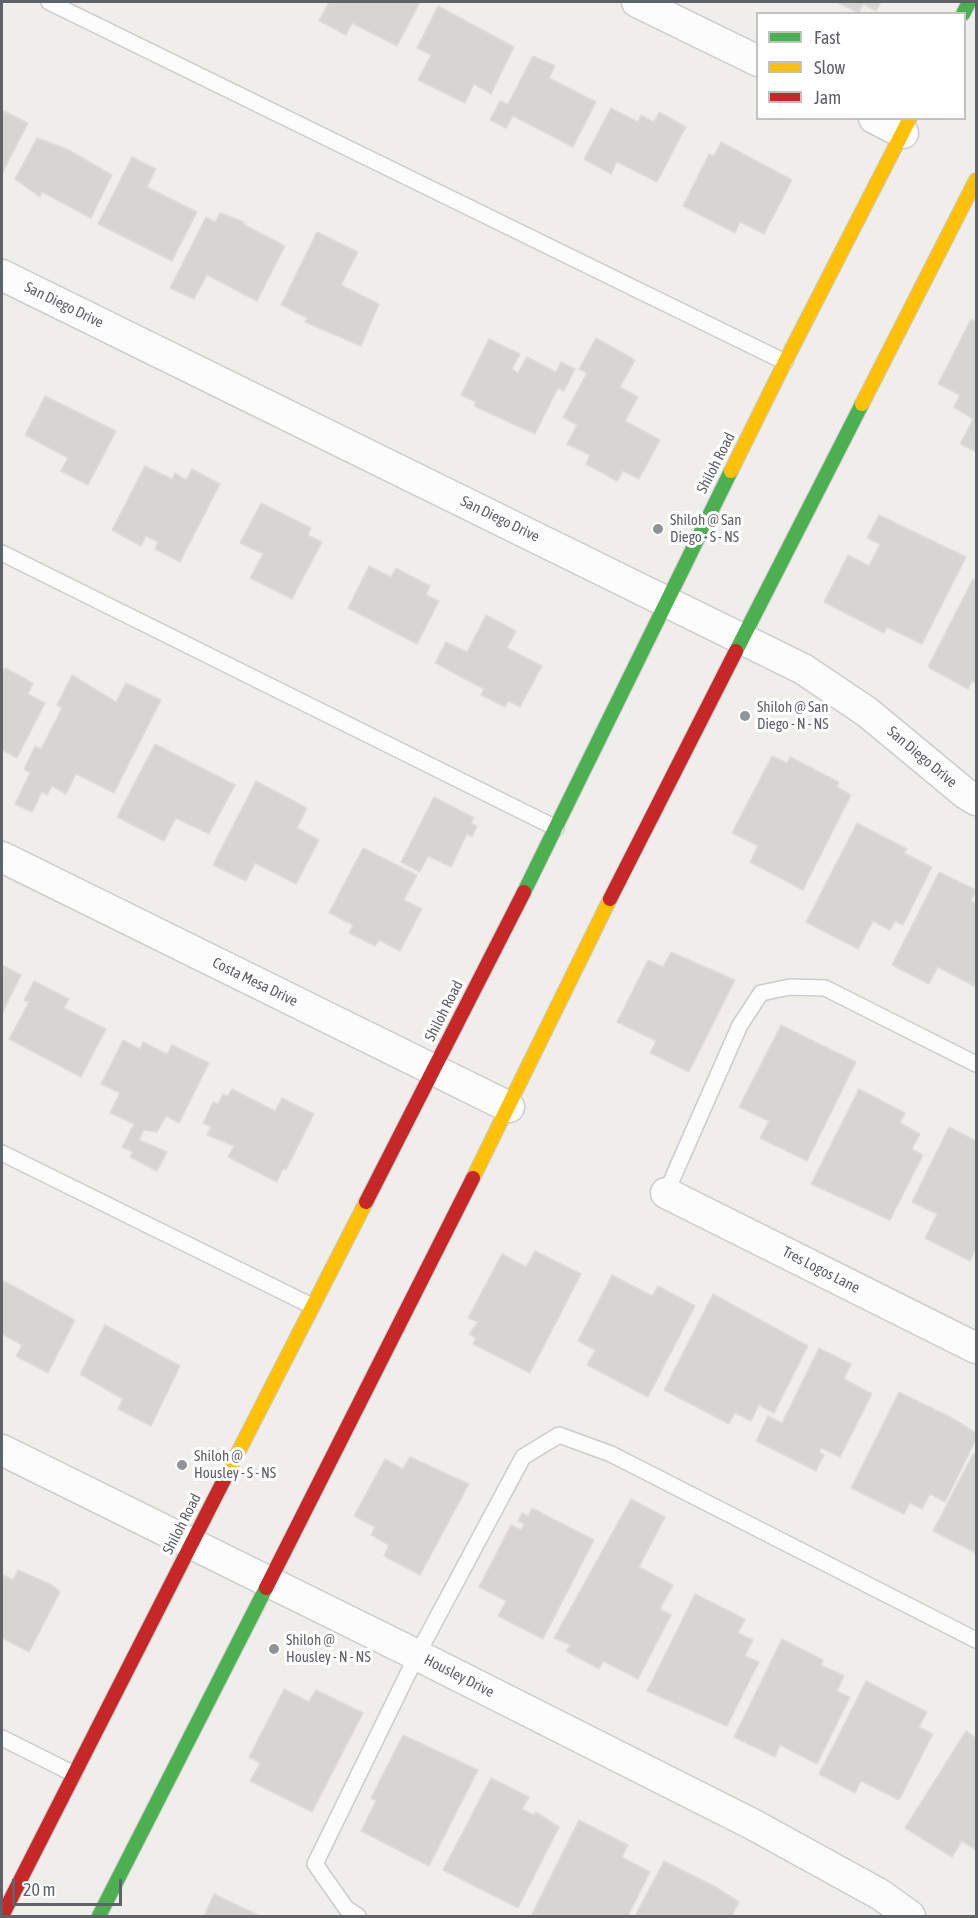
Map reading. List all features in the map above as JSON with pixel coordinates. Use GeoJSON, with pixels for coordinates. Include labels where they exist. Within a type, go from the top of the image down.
{"type":"FeatureCollection","features":[{"type":"Feature","properties":{"kind":"main road","name":"Shiloh Road"},"geometry":{"type":"LineString","coordinates":[[2,1916],[556,828],[666,600],[906,126]]}},
{"type":"Feature","properties":{"kind":"main road"},"geometry":{"type":"LineString","coordinates":[[99,1917],[509,1107],[641,837],[976,180]]}},
{"type":"Feature","properties":{"kind":"street"},"geometry":{"type":"LineString","coordinates":[[637,2],[756,60]]}},
{"type":"Feature","properties":{"kind":"street"},"geometry":{"type":"LineString","coordinates":[[881,120],[906,126]]}},
{"type":"Feature","properties":{"kind":"street","name":"San Diego Drive"},"geometry":{"type":"LineString","coordinates":[[2,275],[803,669],[867,712],[976,800]]}},
{"type":"Feature","properties":{"kind":"street","name":"Costa Mesa Drive"},"geometry":{"type":"LineString","coordinates":[[2,857],[509,1107]]}},
{"type":"Feature","properties":{"kind":"street","name":"Tres Logos Lane"},"geometry":{"type":"LineString","coordinates":[[666,1193],[976,1348]]}},
{"type":"Feature","properties":{"kind":"street","name":"Housley Drive"},"geometry":{"type":"LineString","coordinates":[[2,1450],[754,1825],[881,1895],[910,1917]]}},
{"type":"Feature","properties":{"kind":"lane"},"geometry":{"type":"LineString","coordinates":[[50,2],[785,362]]}},
{"type":"Feature","properties":{"kind":"lane"},"geometry":{"type":"LineString","coordinates":[[2,553],[556,828]]}},
{"type":"Feature","properties":{"kind":"lane"},"geometry":{"type":"LineString","coordinates":[[666,1193],[740,1026],[761,993],[790,987],[825,988],[976,1064]]}},
{"type":"Feature","properties":{"kind":"lane"},"geometry":{"type":"LineString","coordinates":[[2,1153],[312,1306]]}},
{"type":"Feature","properties":{"kind":"lane"},"geometry":{"type":"LineString","coordinates":[[358,1917],[346,1908],[315,1864],[417,1655],[524,1458],[559,1435],[611,1454],[976,1640]]}},
{"type":"Feature","properties":{"kind":"lane"},"geometry":{"type":"LineString","coordinates":[[2,1738],[74,1774]]}},
{"type":"Feature","properties":{"kind":"building"},"geometry":{"type":"Polygon","coordinates":[[[329,2],[420,2],[397,46],[352,23],[346,35],[319,21],[329,2]]]}},
{"type":"Feature","properties":{"kind":"building"},"geometry":{"type":"Polygon","coordinates":[[[836,2],[881,2],[876,11],[863,4],[859,12],[836,2]]]}},
{"type":"Feature","properties":{"kind":"building"},"geometry":{"type":"Polygon","coordinates":[[[438,6],[514,47],[491,94],[474,84],[465,103],[418,80],[431,55],[417,48],[438,6]]]}},
{"type":"Feature","properties":{"kind":"building"},"geometry":{"type":"Polygon","coordinates":[[[533,56],[555,66],[549,78],[596,102],[573,147],[513,116],[506,128],[490,120],[500,101],[508,104],[533,56]]]}},
{"type":"Feature","properties":{"kind":"building"},"geometry":{"type":"Polygon","coordinates":[[[611,108],[638,122],[641,115],[654,122],[659,112],[686,127],[657,182],[617,162],[611,174],[584,159],[611,108]]]}},
{"type":"Feature","properties":{"kind":"building"},"geometry":{"type":"Polygon","coordinates":[[[2,110],[28,123],[2,174],[2,110]]]}},
{"type":"Feature","properties":{"kind":"building"},"geometry":{"type":"Polygon","coordinates":[[[37,138],[67,149],[112,175],[91,218],[42,192],[40,197],[15,179],[37,138]]]}},
{"type":"Feature","properties":{"kind":"building"},"geometry":{"type":"Polygon","coordinates":[[[721,142],[792,180],[764,234],[740,222],[735,233],[683,206],[709,154],[714,156],[721,142]]]}},
{"type":"Feature","properties":{"kind":"building"},"geometry":{"type":"Polygon","coordinates":[[[132,157],[156,169],[147,187],[197,212],[172,261],[98,224],[132,157]]]}},
{"type":"Feature","properties":{"kind":"building"},"geometry":{"type":"Polygon","coordinates":[[[220,213],[244,222],[243,224],[285,246],[257,301],[207,275],[194,299],[170,288],[206,217],[215,222],[220,213]]]}},
{"type":"Feature","properties":{"kind":"building"},"geometry":{"type":"Polygon","coordinates":[[[317,232],[358,252],[341,285],[379,304],[361,346],[305,322],[307,318],[281,305],[317,232]]]}},
{"type":"Feature","properties":{"kind":"building"},"geometry":{"type":"Polygon","coordinates":[[[971,319],[976,322],[976,452],[960,444],[973,419],[954,407],[960,395],[938,384],[971,319]]]}},
{"type":"Feature","properties":{"kind":"building"},"geometry":{"type":"Polygon","coordinates":[[[596,338],[635,360],[620,387],[638,397],[625,421],[660,440],[639,479],[623,471],[617,481],[586,464],[590,455],[567,444],[577,425],[563,417],[587,373],[579,369],[596,338]]]}},
{"type":"Feature","properties":{"kind":"building"},"geometry":{"type":"Polygon","coordinates":[[[489,339],[520,354],[512,369],[518,373],[527,357],[556,372],[561,362],[575,369],[564,391],[558,388],[535,434],[474,406],[476,402],[461,395],[489,339]]]}},
{"type":"Feature","properties":{"kind":"building"},"geometry":{"type":"Polygon","coordinates":[[[45,396],[116,431],[88,485],[61,471],[68,458],[25,435],[45,396]]]}},
{"type":"Feature","properties":{"kind":"building"},"geometry":{"type":"Polygon","coordinates":[[[145,466],[172,479],[175,473],[186,480],[192,469],[220,484],[180,562],[155,549],[158,542],[146,536],[141,546],[112,530],[145,466]]]}},
{"type":"Feature","properties":{"kind":"building"},"geometry":{"type":"Polygon","coordinates":[[[261,503],[311,528],[308,535],[322,542],[292,599],[250,578],[263,554],[240,543],[261,503]]]}},
{"type":"Feature","properties":{"kind":"building"},"geometry":{"type":"Polygon","coordinates":[[[879,515],[966,557],[922,644],[887,627],[884,633],[824,602],[848,555],[869,566],[880,544],[867,538],[879,515]]]}},
{"type":"Feature","properties":{"kind":"building"},"geometry":{"type":"Polygon","coordinates":[[[369,566],[391,577],[396,568],[430,586],[426,595],[439,601],[417,644],[348,608],[369,566]]]}},
{"type":"Feature","properties":{"kind":"building"},"geometry":{"type":"Polygon","coordinates":[[[973,579],[976,581],[976,683],[972,681],[968,689],[928,667],[973,579]]]}},
{"type":"Feature","properties":{"kind":"building"},"geometry":{"type":"Polygon","coordinates":[[[486,615],[516,631],[507,648],[542,666],[520,707],[508,701],[505,707],[481,695],[484,689],[435,663],[446,642],[467,652],[486,615]]]}},
{"type":"Feature","properties":{"kind":"building"},"geometry":{"type":"Polygon","coordinates":[[[5,668],[33,683],[28,694],[45,703],[17,758],[2,750],[2,675],[5,668]]]}},
{"type":"Feature","properties":{"kind":"building"},"geometry":{"type":"Polygon","coordinates":[[[72,675],[116,702],[126,683],[161,700],[114,793],[76,774],[66,794],[52,786],[47,795],[42,792],[32,812],[15,804],[30,773],[24,769],[35,746],[41,749],[62,708],[57,705],[72,675]]]}},
{"type":"Feature","properties":{"kind":"building"},"geometry":{"type":"Polygon","coordinates":[[[155,744],[235,785],[209,834],[176,818],[164,841],[117,817],[155,744]]]}},
{"type":"Feature","properties":{"kind":"building"},"geometry":{"type":"Polygon","coordinates":[[[772,756],[787,763],[790,757],[839,782],[837,787],[851,795],[803,890],[750,862],[758,846],[732,833],[772,756]]]}},
{"type":"Feature","properties":{"kind":"building"},"geometry":{"type":"Polygon","coordinates":[[[256,781],[307,808],[297,828],[319,840],[296,884],[255,863],[246,881],[213,865],[256,781]]]}},
{"type":"Feature","properties":{"kind":"building"},"geometry":{"type":"Polygon","coordinates":[[[434,797],[474,818],[471,823],[477,826],[472,837],[467,834],[451,867],[428,856],[420,872],[401,862],[434,797]]]}},
{"type":"Feature","properties":{"kind":"building"},"geometry":{"type":"Polygon","coordinates":[[[857,823],[907,849],[904,853],[932,867],[903,925],[895,921],[890,930],[873,921],[858,949],[806,922],[857,823]]]}},
{"type":"Feature","properties":{"kind":"building"},"geometry":{"type":"Polygon","coordinates":[[[363,848],[417,875],[404,900],[422,909],[400,951],[379,940],[375,946],[349,933],[353,925],[329,913],[363,848]]]}},
{"type":"Feature","properties":{"kind":"building"},"geometry":{"type":"Polygon","coordinates":[[[939,872],[976,890],[971,901],[976,904],[976,981],[974,986],[938,967],[929,984],[892,965],[939,872]]]}},
{"type":"Feature","properties":{"kind":"building"},"geometry":{"type":"Polygon","coordinates":[[[671,952],[735,980],[689,1072],[650,1053],[656,1041],[617,1022],[648,960],[663,967],[671,952]]]}},
{"type":"Feature","properties":{"kind":"building"},"geometry":{"type":"Polygon","coordinates":[[[2,965],[21,975],[2,1014],[2,965]]]}},
{"type":"Feature","properties":{"kind":"building"},"geometry":{"type":"Polygon","coordinates":[[[34,981],[69,999],[64,1008],[106,1029],[81,1077],[9,1039],[29,1002],[24,1000],[34,981]]]}},
{"type":"Feature","properties":{"kind":"building"},"geometry":{"type":"Polygon","coordinates":[[[781,1025],[856,1062],[807,1161],[760,1138],[769,1121],[739,1107],[781,1025]]]}},
{"type":"Feature","properties":{"kind":"building"},"geometry":{"type":"Polygon","coordinates":[[[123,1040],[140,1049],[143,1042],[167,1054],[172,1045],[209,1063],[179,1123],[166,1116],[157,1132],[144,1130],[139,1140],[167,1152],[157,1171],[130,1157],[133,1152],[122,1147],[134,1124],[110,1113],[120,1093],[101,1084],[123,1040]]]}},
{"type":"Feature","properties":{"kind":"building"},"geometry":{"type":"Polygon","coordinates":[[[232,1089],[275,1111],[282,1098],[314,1114],[286,1170],[283,1169],[277,1182],[228,1157],[234,1146],[207,1135],[211,1127],[203,1123],[213,1102],[218,1104],[223,1094],[228,1096],[232,1089]]]}},
{"type":"Feature","properties":{"kind":"building"},"geometry":{"type":"Polygon","coordinates":[[[859,1089],[905,1113],[900,1123],[920,1134],[912,1149],[923,1155],[890,1220],[811,1184],[859,1089]]]}},
{"type":"Feature","properties":{"kind":"building"},"geometry":{"type":"Polygon","coordinates":[[[949,1127],[976,1141],[976,1248],[970,1261],[925,1238],[937,1214],[912,1202],[949,1127]]]}},
{"type":"Feature","properties":{"kind":"building"},"geometry":{"type":"Polygon","coordinates":[[[535,1251],[581,1274],[530,1373],[473,1344],[476,1338],[469,1334],[478,1322],[468,1318],[502,1254],[526,1267],[535,1251]]]}},
{"type":"Feature","properties":{"kind":"building"},"geometry":{"type":"Polygon","coordinates":[[[612,1275],[652,1296],[658,1286],[695,1306],[648,1397],[587,1365],[595,1350],[578,1341],[612,1275]]]}},
{"type":"Feature","properties":{"kind":"building"},"geometry":{"type":"Polygon","coordinates":[[[2,1280],[75,1320],[48,1373],[16,1356],[22,1345],[2,1334],[2,1280]]]}},
{"type":"Feature","properties":{"kind":"building"},"geometry":{"type":"Polygon","coordinates":[[[713,1294],[808,1346],[774,1413],[759,1405],[751,1421],[735,1413],[729,1424],[664,1390],[713,1294]]]}},
{"type":"Feature","properties":{"kind":"building"},"geometry":{"type":"Polygon","coordinates":[[[105,1325],[180,1366],[151,1426],[118,1409],[123,1399],[80,1374],[105,1325]]]}},
{"type":"Feature","properties":{"kind":"building"},"geometry":{"type":"Polygon","coordinates":[[[819,1348],[851,1364],[844,1379],[872,1394],[840,1457],[821,1448],[819,1452],[824,1455],[816,1471],[756,1441],[768,1416],[782,1423],[819,1348]]]}},
{"type":"Feature","properties":{"kind":"building"},"geometry":{"type":"Polygon","coordinates":[[[899,1392],[952,1418],[976,1433],[976,1439],[945,1502],[930,1494],[922,1509],[910,1503],[904,1514],[851,1488],[899,1392]]]}},
{"type":"Feature","properties":{"kind":"building"},"geometry":{"type":"Polygon","coordinates":[[[973,1454],[976,1455],[976,1553],[933,1531],[973,1454]]]}},
{"type":"Feature","properties":{"kind":"building"},"geometry":{"type":"Polygon","coordinates":[[[410,1457],[469,1484],[420,1575],[384,1556],[389,1545],[371,1535],[375,1527],[354,1516],[385,1459],[403,1469],[410,1457]]]}},
{"type":"Feature","properties":{"kind":"building"},"geometry":{"type":"Polygon","coordinates":[[[631,1499],[665,1517],[639,1567],[673,1585],[660,1609],[671,1615],[638,1679],[603,1661],[599,1669],[566,1651],[570,1645],[554,1638],[631,1499]]]}},
{"type":"Feature","properties":{"kind":"building"},"geometry":{"type":"Polygon","coordinates":[[[532,1508],[594,1540],[543,1639],[498,1616],[506,1601],[479,1587],[511,1525],[521,1530],[524,1524],[518,1521],[522,1513],[528,1516],[532,1508]]]}},
{"type":"Feature","properties":{"kind":"building"},"geometry":{"type":"Polygon","coordinates":[[[18,1570],[52,1585],[60,1592],[29,1652],[2,1638],[2,1574],[13,1580],[18,1570]]]}},
{"type":"Feature","properties":{"kind":"building"},"geometry":{"type":"Polygon","coordinates":[[[695,1594],[745,1619],[738,1633],[753,1640],[745,1656],[759,1662],[727,1726],[647,1691],[695,1594]]]}},
{"type":"Feature","properties":{"kind":"building"},"geometry":{"type":"Polygon","coordinates":[[[782,1639],[823,1660],[821,1665],[844,1676],[837,1691],[850,1697],[817,1764],[780,1745],[775,1757],[734,1737],[782,1639]]]}},
{"type":"Feature","properties":{"kind":"building"},"geometry":{"type":"Polygon","coordinates":[[[866,1681],[927,1712],[919,1727],[933,1734],[899,1800],[861,1781],[855,1793],[819,1774],[866,1681]]]}},
{"type":"Feature","properties":{"kind":"building"},"geometry":{"type":"Polygon","coordinates":[[[284,1689],[309,1702],[316,1690],[363,1713],[312,1812],[250,1781],[260,1763],[249,1757],[284,1689]]]}},
{"type":"Feature","properties":{"kind":"building"},"geometry":{"type":"Polygon","coordinates":[[[966,1731],[976,1738],[976,1850],[962,1841],[952,1857],[905,1828],[966,1731]]]}},
{"type":"Feature","properties":{"kind":"building"},"geometry":{"type":"Polygon","coordinates":[[[403,1735],[478,1770],[429,1866],[361,1831],[376,1801],[371,1798],[403,1735]]]}},
{"type":"Feature","properties":{"kind":"building"},"geometry":{"type":"Polygon","coordinates":[[[491,1778],[529,1797],[522,1809],[534,1815],[536,1812],[559,1827],[518,1908],[443,1870],[491,1778]]]}},
{"type":"Feature","properties":{"kind":"building"},"geometry":{"type":"Polygon","coordinates":[[[579,1820],[628,1845],[622,1857],[650,1872],[628,1916],[531,1916],[579,1820]]]}},
{"type":"Feature","properties":{"kind":"building"},"geometry":{"type":"Polygon","coordinates":[[[664,1861],[714,1886],[739,1902],[732,1916],[635,1916],[664,1861]]]}},
{"type":"Feature","properties":{"kind":"building"},"geometry":{"type":"Polygon","coordinates":[[[214,1894],[260,1916],[204,1916],[214,1894]]]}},
{"type":"Feature","properties":{"kind":"traffic: fast"},"geometry":{"type":"LineString","coordinates":[[964,12],[969,2]]}},
{"type":"Feature","properties":{"kind":"traffic: fast"},"geometry":{"type":"LineString","coordinates":[[736,651],[862,404]]}},
{"type":"Feature","properties":{"kind":"traffic: fast"},"geometry":{"type":"LineString","coordinates":[[524,892],[731,471]]}},
{"type":"Feature","properties":{"kind":"traffic: fast"},"geometry":{"type":"LineString","coordinates":[[99,1916],[266,1588]]}},
{"type":"Feature","properties":{"kind":"traffic: slow"},"geometry":{"type":"LineString","coordinates":[[731,471],[909,120]]}},
{"type":"Feature","properties":{"kind":"traffic: slow"},"geometry":{"type":"LineString","coordinates":[[862,404],[976,180]]}},
{"type":"Feature","properties":{"kind":"traffic: slow"},"geometry":{"type":"LineString","coordinates":[[473,1178],[610,899]]}},
{"type":"Feature","properties":{"kind":"traffic: slow"},"geometry":{"type":"LineString","coordinates":[[227,1474],[366,1202]]}},
{"type":"Feature","properties":{"kind":"traffic: jam"},"geometry":{"type":"LineString","coordinates":[[610,899],[736,651]]}},
{"type":"Feature","properties":{"kind":"traffic: jam"},"geometry":{"type":"LineString","coordinates":[[366,1202],[524,892]]}},
{"type":"Feature","properties":{"kind":"traffic: jam"},"geometry":{"type":"LineString","coordinates":[[266,1588],[473,1178]]}},
{"type":"Feature","properties":{"kind":"traffic: jam"},"geometry":{"type":"LineString","coordinates":[[2,1916],[227,1474]]}},
{"type":"Feature","properties":{"kind":"place","name":"Shiloh @ San Diego - S - NS"},"geometry":{"type":"Point","coordinates":[658,529]}},
{"type":"Feature","properties":{"kind":"place","name":"Shiloh @ San Diego - N - NS"},"geometry":{"type":"Point","coordinates":[745,716]}},
{"type":"Feature","properties":{"kind":"place","name":"Shiloh @ Housley - S - NS"},"geometry":{"type":"Point","coordinates":[182,1465]}},
{"type":"Feature","properties":{"kind":"place","name":"Shiloh @ Housley - N - NS"},"geometry":{"type":"Point","coordinates":[274,1649]}}]}
